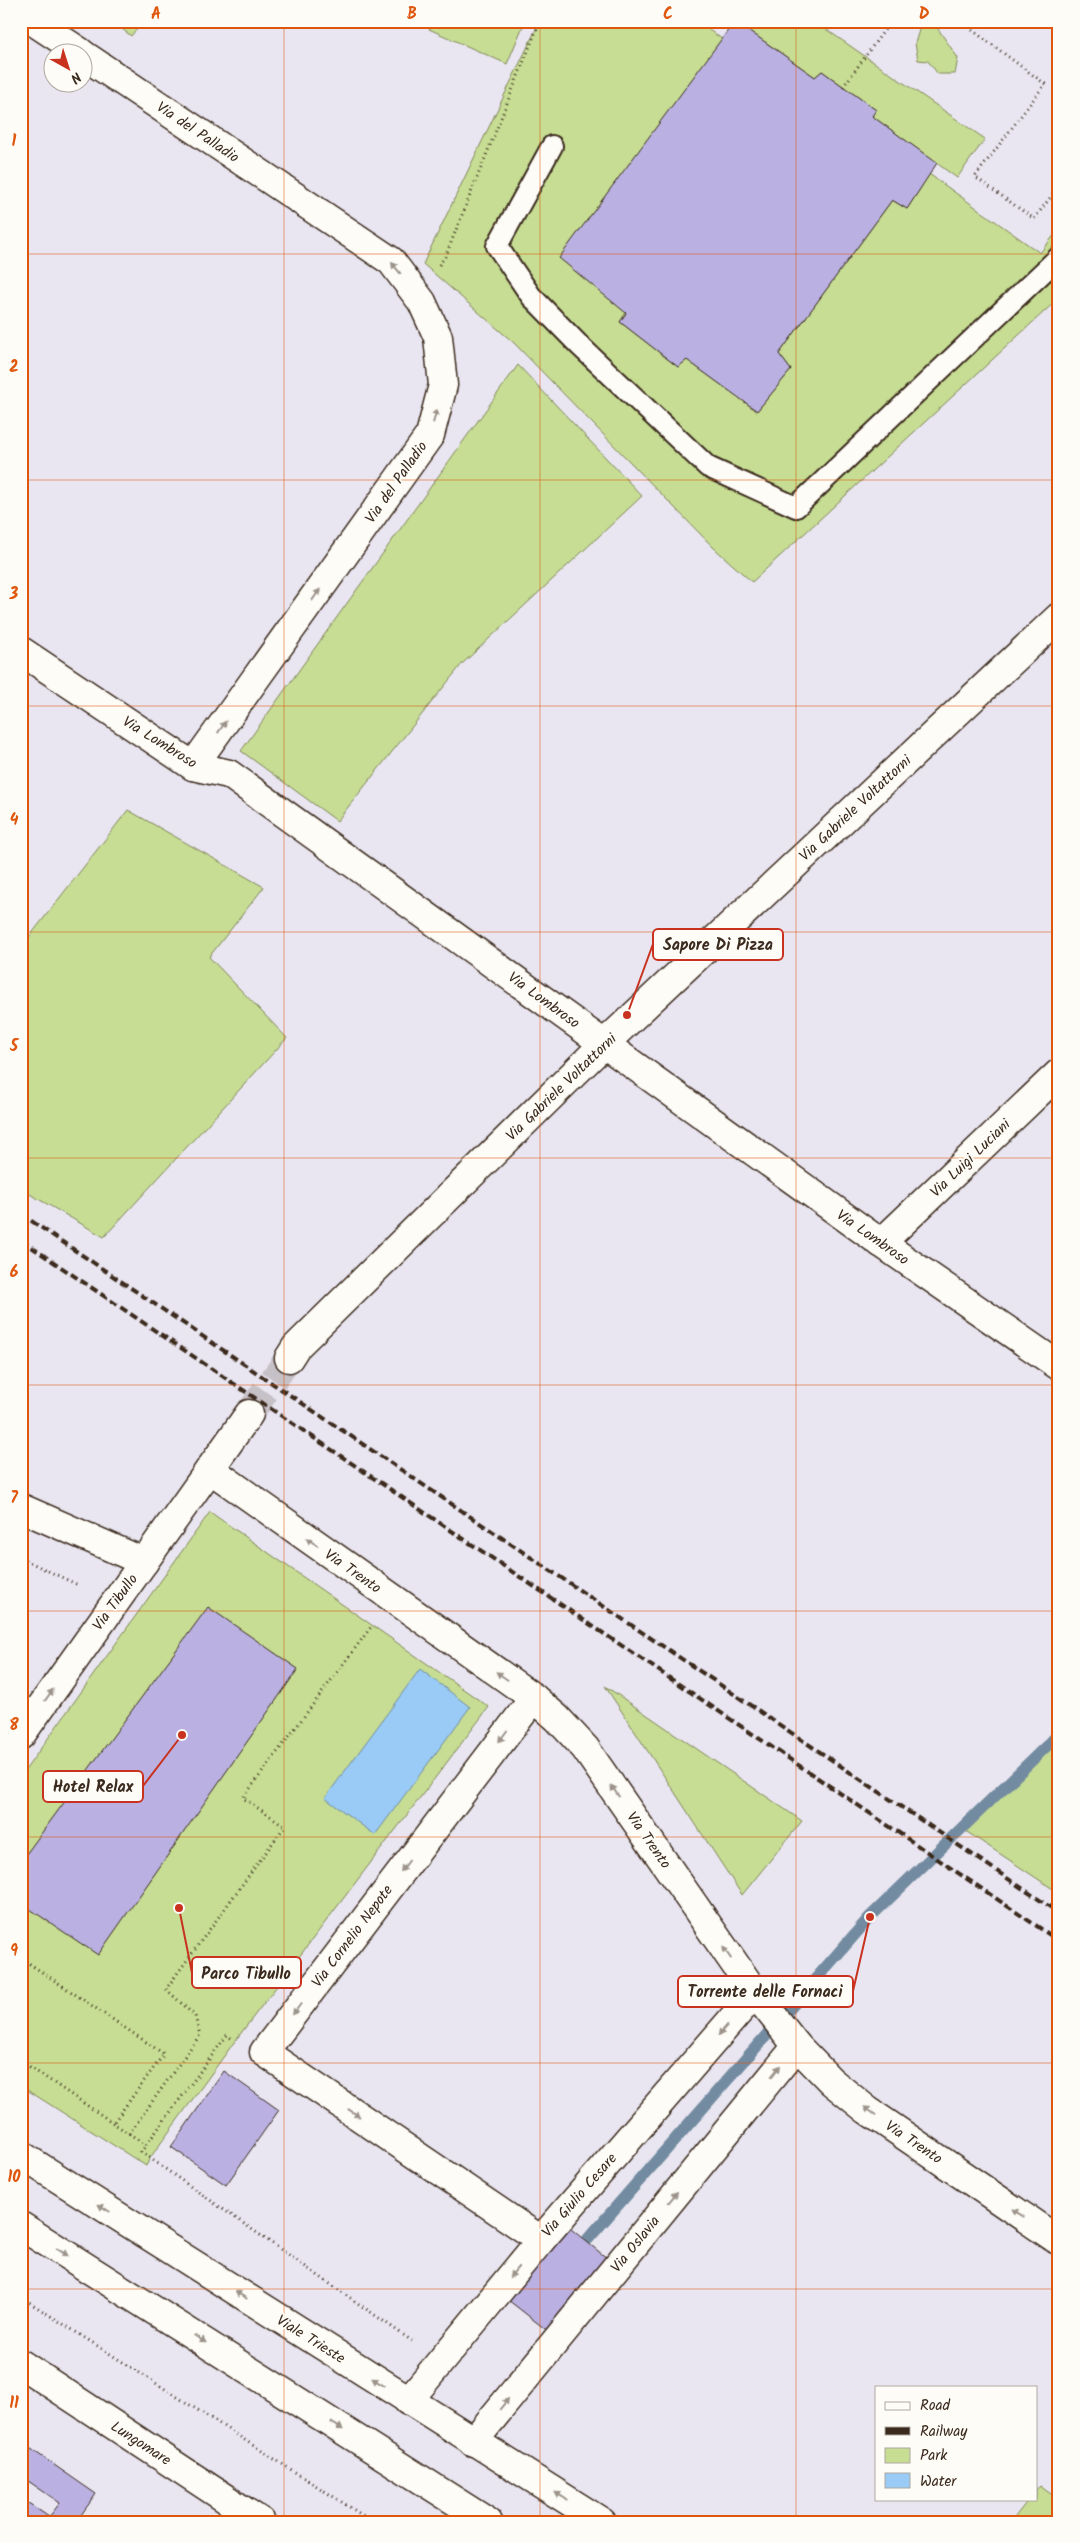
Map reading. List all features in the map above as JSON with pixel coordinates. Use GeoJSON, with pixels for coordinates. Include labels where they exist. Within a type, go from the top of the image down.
{"type":"FeatureCollection","features":[{"type":"Feature","properties":{"kind":"street","name":"Via del Palladio"},"geometry":{"type":"LineString","coordinates":[[33,21],[64,42]]}},
{"type":"Feature","properties":{"kind":"street","name":"Via del Palladio"},"geometry":{"type":"LineString","coordinates":[[92,60],[391,261],[422,302],[438,337],[443,385],[430,435],[193,766]]}},
{"type":"Feature","properties":{"kind":"street","name":"Via Gabriele Voltattorni"},"geometry":{"type":"LineString","coordinates":[[288,1358],[296,1347],[605,1043],[1059,616]]}},
{"type":"Feature","properties":{"kind":"street","name":"Via Lombroso"},"geometry":{"type":"LineString","coordinates":[[21,651],[193,766],[229,774],[881,1243],[1059,1366]]}},
{"type":"Feature","properties":{"kind":"street","name":"Via Luigi Luciani"},"geometry":{"type":"LineString","coordinates":[[881,1243],[1059,1073]]}},
{"type":"Feature","properties":{"kind":"street"},"geometry":{"type":"LineString","coordinates":[[210,1469],[248,1414]]}},
{"type":"Feature","properties":{"kind":"street","name":"Via Tibullo"},"geometry":{"type":"LineString","coordinates":[[21,1735],[210,1469]]}},
{"type":"Feature","properties":{"kind":"street","name":"Via Trento"},"geometry":{"type":"LineString","coordinates":[[210,1469],[534,1698],[571,1732],[598,1765],[755,1994],[797,2046],[831,2081],[861,2105],[1059,2240]]}},
{"type":"Feature","properties":{"kind":"street"},"geometry":{"type":"LineString","coordinates":[[21,1508],[144,1562]]}},
{"type":"Feature","properties":{"kind":"street","name":"Via Cornelio Nepote"},"geometry":{"type":"LineString","coordinates":[[264,2052],[534,1698]]}},
{"type":"Feature","properties":{"kind":"street","name":"Via Giulio Cesare"},"geometry":{"type":"LineString","coordinates":[[408,2401],[541,2240],[755,1994]]}},
{"type":"Feature","properties":{"kind":"street","name":"Via Oslavia"},"geometry":{"type":"LineString","coordinates":[[473,2442],[797,2046]]}},
{"type":"Feature","properties":{"kind":"street"},"geometry":{"type":"LineString","coordinates":[[264,2052],[541,2240]]}},
{"type":"Feature","properties":{"kind":"street","name":"Viale Trieste"},"geometry":{"type":"LineString","coordinates":[[21,2155],[602,2522]]}},
{"type":"Feature","properties":{"kind":"street"},"geometry":{"type":"LineString","coordinates":[[21,2226],[488,2522]]}},
{"type":"Feature","properties":{"kind":"street","name":"Lungomare"},"geometry":{"type":"LineString","coordinates":[[21,2364],[261,2522]]}},
{"type":"Feature","properties":{"kind":"lane"},"geometry":{"type":"LineString","coordinates":[[552,146],[497,246],[531,296],[580,346],[708,466],[796,506],[1059,257]]}},
{"type":"Feature","properties":{"kind":"path"},"geometry":{"type":"LineString","coordinates":[[438,267],[446,255],[540,21]]}},
{"type":"Feature","properties":{"kind":"path"},"geometry":{"type":"LineString","coordinates":[[843,87],[891,21]]}},
{"type":"Feature","properties":{"kind":"path"},"geometry":{"type":"LineString","coordinates":[[960,21],[1045,84],[975,177],[1034,219],[1059,186]]}},
{"type":"Feature","properties":{"kind":"path"},"geometry":{"type":"LineString","coordinates":[[21,1558],[78,1585]]}},
{"type":"Feature","properties":{"kind":"path"},"geometry":{"type":"LineString","coordinates":[[129,2134],[200,2035],[195,2016],[166,1989],[285,1826],[243,1798],[392,1598]]}},
{"type":"Feature","properties":{"kind":"path"},"geometry":{"type":"LineString","coordinates":[[21,1958],[164,2054],[113,2123]]}},
{"type":"Feature","properties":{"kind":"path"},"geometry":{"type":"LineString","coordinates":[[264,2052],[227,2036],[141,2152],[419,2346]]}},
{"type":"Feature","properties":{"kind":"path"},"geometry":{"type":"LineString","coordinates":[[21,2061],[146,2145]]}},
{"type":"Feature","properties":{"kind":"path"},"geometry":{"type":"LineString","coordinates":[[21,2297],[373,2522]]}},
{"type":"Feature","properties":{"kind":"green space"},"geometry":{"type":"Polygon","coordinates":[[[112,21],[143,21],[131,36],[112,21]]]}},
{"type":"Feature","properties":{"kind":"green space"},"geometry":{"type":"Polygon","coordinates":[[[433,21],[525,21],[507,64],[429,29],[433,21]]]}},
{"type":"Feature","properties":{"kind":"green space"},"geometry":{"type":"Polygon","coordinates":[[[540,21],[696,21],[722,39],[626,313],[620,322],[678,367],[687,360],[757,411],[791,370],[779,354],[892,200],[907,209],[929,174],[1040,253],[1059,229],[1059,298],[752,582],[713,547],[514,343],[423,264],[540,21]]]}},
{"type":"Feature","properties":{"kind":"green space"},"geometry":{"type":"Polygon","coordinates":[[[735,21],[814,21],[985,139],[957,178],[872,116],[876,110],[822,71],[815,77],[735,21]]]}},
{"type":"Feature","properties":{"kind":"green space"},"geometry":{"type":"Polygon","coordinates":[[[936,26],[958,58],[955,74],[938,74],[928,61],[918,60],[915,43],[920,27],[936,26]]]}},
{"type":"Feature","properties":{"kind":"green space"},"geometry":{"type":"Polygon","coordinates":[[[518,365],[642,496],[462,664],[337,821],[241,751],[518,365]]]}},
{"type":"Feature","properties":{"kind":"green space"},"geometry":{"type":"Polygon","coordinates":[[[128,810],[264,887],[209,957],[287,1038],[104,1237],[21,1189],[21,938],[26,941],[128,810]]]}},
{"type":"Feature","properties":{"kind":"green space"},"geometry":{"type":"Polygon","coordinates":[[[210,1512],[489,1707],[235,2041],[146,2166],[21,2086],[21,1776],[210,1512]]]}},
{"type":"Feature","properties":{"kind":"green space"},"geometry":{"type":"Polygon","coordinates":[[[605,1686],[802,1821],[742,1895],[605,1686]]]}},
{"type":"Feature","properties":{"kind":"green space"},"geometry":{"type":"Polygon","coordinates":[[[1059,1734],[1059,1893],[961,1828],[1059,1734]]]}},
{"type":"Feature","properties":{"kind":"green space"},"geometry":{"type":"Polygon","coordinates":[[[1040,2485],[1059,2499],[1059,2522],[1011,2522],[1028,2500],[1038,2500],[1038,2488],[1040,2485]]]}},
{"type":"Feature","properties":{"kind":"water"},"geometry":{"type":"Polygon","coordinates":[[[420,1669],[470,1707],[375,1835],[325,1798],[420,1669]]]}},
{"type":"Feature","properties":{"kind":"building"},"geometry":{"type":"Polygon","coordinates":[[[735,21],[815,77],[822,71],[876,110],[872,116],[937,163],[907,209],[892,200],[779,354],[791,370],[757,411],[687,360],[678,367],[620,322],[626,313],[559,258],[735,21]]]}},
{"type":"Feature","properties":{"kind":"building"},"geometry":{"type":"Polygon","coordinates":[[[208,1607],[298,1669],[98,1955],[21,1903],[21,1861],[208,1607]]]}},
{"type":"Feature","properties":{"kind":"building"},"geometry":{"type":"Polygon","coordinates":[[[224,2071],[279,2110],[226,2185],[171,2147],[224,2071]]]}},
{"type":"Feature","properties":{"kind":"building"},"geometry":{"type":"Polygon","coordinates":[[[566,2225],[608,2259],[549,2332],[508,2300],[566,2225]]]}},
{"type":"Feature","properties":{"kind":"building"},"geometry":{"type":"Polygon","coordinates":[[[21,2442],[96,2494],[76,2522],[21,2522],[21,2498],[49,2517],[60,2503],[21,2476],[21,2442]]]}},
{"type":"Feature","properties":{"kind":"waterway"},"geometry":{"type":"LineString","coordinates":[[588,2239],[870,1917],[1059,1734]]}},
{"type":"Feature","properties":{"kind":"tunnel"},"geometry":{"type":"LineString","coordinates":[[249,1414],[289,1358]]}},
{"type":"Feature","properties":{"kind":"railway"},"geometry":{"type":"LineString","coordinates":[[21,1214],[1059,1913]]}},
{"type":"Feature","properties":{"kind":"railway"},"geometry":{"type":"LineString","coordinates":[[21,1240],[1059,1941]]}},
{"type":"Feature","properties":{"kind":"place","name":"Sapore Di Pizza"},"geometry":{"type":"Point","coordinates":[627,1015]}},
{"type":"Feature","properties":{"kind":"place","name":"Hotel Relax"},"geometry":{"type":"Point","coordinates":[182,1735]}},
{"type":"Feature","properties":{"kind":"place","name":"Parco Tibullo"},"geometry":{"type":"Point","coordinates":[179,1908]}},
{"type":"Feature","properties":{"kind":"place","name":"Torrente delle Fornaci"},"geometry":{"type":"Point","coordinates":[870,1917]}}]}
